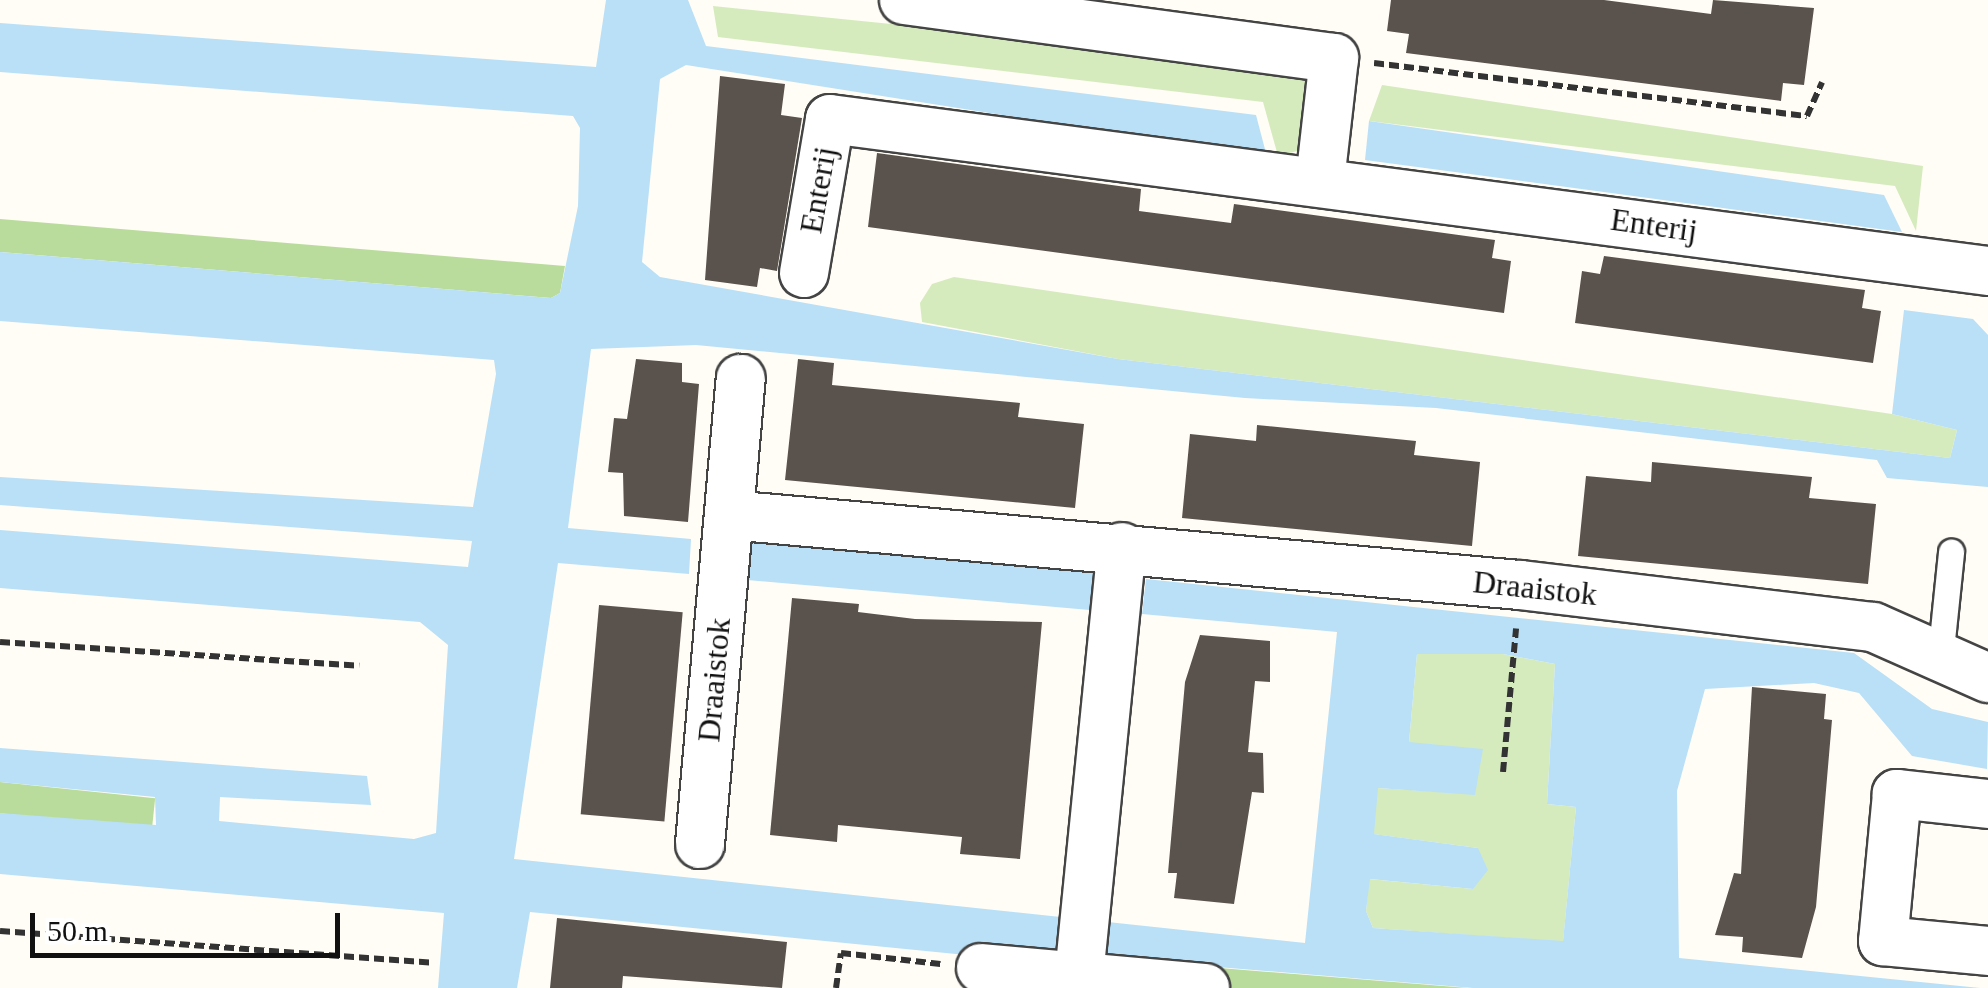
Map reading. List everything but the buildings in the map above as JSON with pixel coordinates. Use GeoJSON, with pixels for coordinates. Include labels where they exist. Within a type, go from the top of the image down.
{"type":"FeatureCollection","features":[{"type":"Feature","properties":{"kind":"street"},"geometry":{"type":"LineString","coordinates":[[904,0],[1334,58],[1320,180]]}},
{"type":"Feature","properties":{"kind":"street","name":"Enterij"},"geometry":{"type":"LineString","coordinates":[[804,272],[830,119],[1320,180],[1988,271]]}},
{"type":"Feature","properties":{"kind":"street","name":"Draaistok"},"geometry":{"type":"LineString","coordinates":[[700,844],[742,379]]}},
{"type":"Feature","properties":{"kind":"street","name":"Draaistok"},"geometry":{"type":"LineString","coordinates":[[726,546],[1120,559],[1520,585],[1873,627],[1940,660],[1988,678]]}},
{"type":"Feature","properties":{"kind":"street"},"geometry":{"type":"LineString","coordinates":[[1079,976],[1120,559]]}},
{"type":"Feature","properties":{"kind":"street"},"geometry":{"type":"LineString","coordinates":[[1988,804],[1897,794],[1883,941],[1988,951]]}},
{"type":"Feature","properties":{"kind":"street"},"geometry":{"type":"LineString","coordinates":[[981,968],[1205,988]]}},
{"type":"Feature","properties":{"kind":"lane"},"geometry":{"type":"LineString","coordinates":[[1940,660],[1951,552]]}},
{"type":"Feature","properties":{"kind":"path"},"geometry":{"type":"LineString","coordinates":[[1334,58],[1807,116],[1822,82]]}},
{"type":"Feature","properties":{"kind":"path"},"geometry":{"type":"LineString","coordinates":[[1502,772],[1520,585]]}},
{"type":"Feature","properties":{"kind":"path"},"geometry":{"type":"LineString","coordinates":[[0,642],[358,666]]}},
{"type":"Feature","properties":{"kind":"path"},"geometry":{"type":"LineString","coordinates":[[0,932],[433,963]]}},
{"type":"Feature","properties":{"kind":"path"},"geometry":{"type":"LineString","coordinates":[[836,988],[841,953],[981,968]]}},
{"type":"Feature","properties":{"kind":"green space"},"geometry":{"type":"Polygon","coordinates":[[[713,6],[1248,60],[1312,81],[1301,150],[1278,156],[1263,102],[718,37],[713,6]]]}},
{"type":"Feature","properties":{"kind":"green space"},"geometry":{"type":"Polygon","coordinates":[[[1382,85],[1923,166],[1916,231],[1895,186],[1369,121],[1382,85]]]}},
{"type":"Feature","properties":{"kind":"green space"},"geometry":{"type":"Polygon","coordinates":[[[0,219],[565,266],[560,293],[551,298],[0,252],[0,219]]]}},
{"type":"Feature","properties":{"kind":"green space"},"geometry":{"type":"Polygon","coordinates":[[[954,277],[1892,414],[1957,430],[1950,458],[1118,359],[922,322],[920,303],[932,284],[954,277]]]}},
{"type":"Feature","properties":{"kind":"green space"},"geometry":{"type":"Polygon","coordinates":[[[1417,654],[1503,654],[1555,664],[1547,804],[1576,807],[1563,942],[1373,928],[1366,911],[1369,879],[1473,889],[1478,848],[1373,834],[1377,788],[1475,794],[1409,742],[1417,654]]]}},
{"type":"Feature","properties":{"kind":"green space"},"geometry":{"type":"Polygon","coordinates":[[[0,782],[155,798],[152,829],[0,813],[0,782]]]}},
{"type":"Feature","properties":{"kind":"green space"},"geometry":{"type":"Polygon","coordinates":[[[1108,959],[1468,988],[1197,988],[1108,959]]]}},
{"type":"Feature","properties":{"kind":"water"},"geometry":{"type":"Polygon","coordinates":[[[606,0],[688,0],[706,46],[1256,115],[1267,157],[686,65],[660,79],[642,262],[660,277],[1118,359],[1950,458],[1957,430],[1892,414],[1904,310],[1973,319],[1988,335],[1988,487],[1887,478],[1877,460],[1436,408],[1245,398],[696,345],[591,349],[568,528],[691,539],[689,574],[558,563],[514,859],[1305,943],[1337,632],[1142,614],[1146,579],[1854,653],[1932,709],[1988,722],[1987,769],[1912,756],[1859,693],[1814,683],[1705,689],[1677,791],[1679,958],[1980,988],[1473,988],[1108,958],[956,954],[530,912],[517,988],[438,988],[444,913],[0,874],[0,813],[156,825],[155,797],[0,782],[0,748],[367,776],[371,805],[220,797],[219,821],[414,839],[436,833],[448,645],[420,622],[0,588],[0,530],[468,567],[472,541],[0,505],[0,477],[473,507],[496,374],[494,360],[0,321],[0,252],[551,298],[560,293],[578,206],[580,128],[573,116],[0,72],[0,23],[596,67],[606,0]],[[1417,654],[1409,742],[1483,749],[1475,795],[1378,788],[1374,834],[1478,848],[1488,870],[1473,889],[1370,879],[1366,911],[1373,928],[1563,941],[1576,807],[1547,804],[1555,664],[1503,654],[1417,654]]]}},
{"type":"Feature","properties":{"kind":"water"},"geometry":{"type":"Polygon","coordinates":[[[1369,121],[1884,195],[1902,232],[1365,160],[1369,121]]]}},
{"type":"Feature","properties":{"kind":"water"},"geometry":{"type":"Polygon","coordinates":[[[748,542],[1099,573],[1095,611],[745,580],[748,542]]]}}]}
